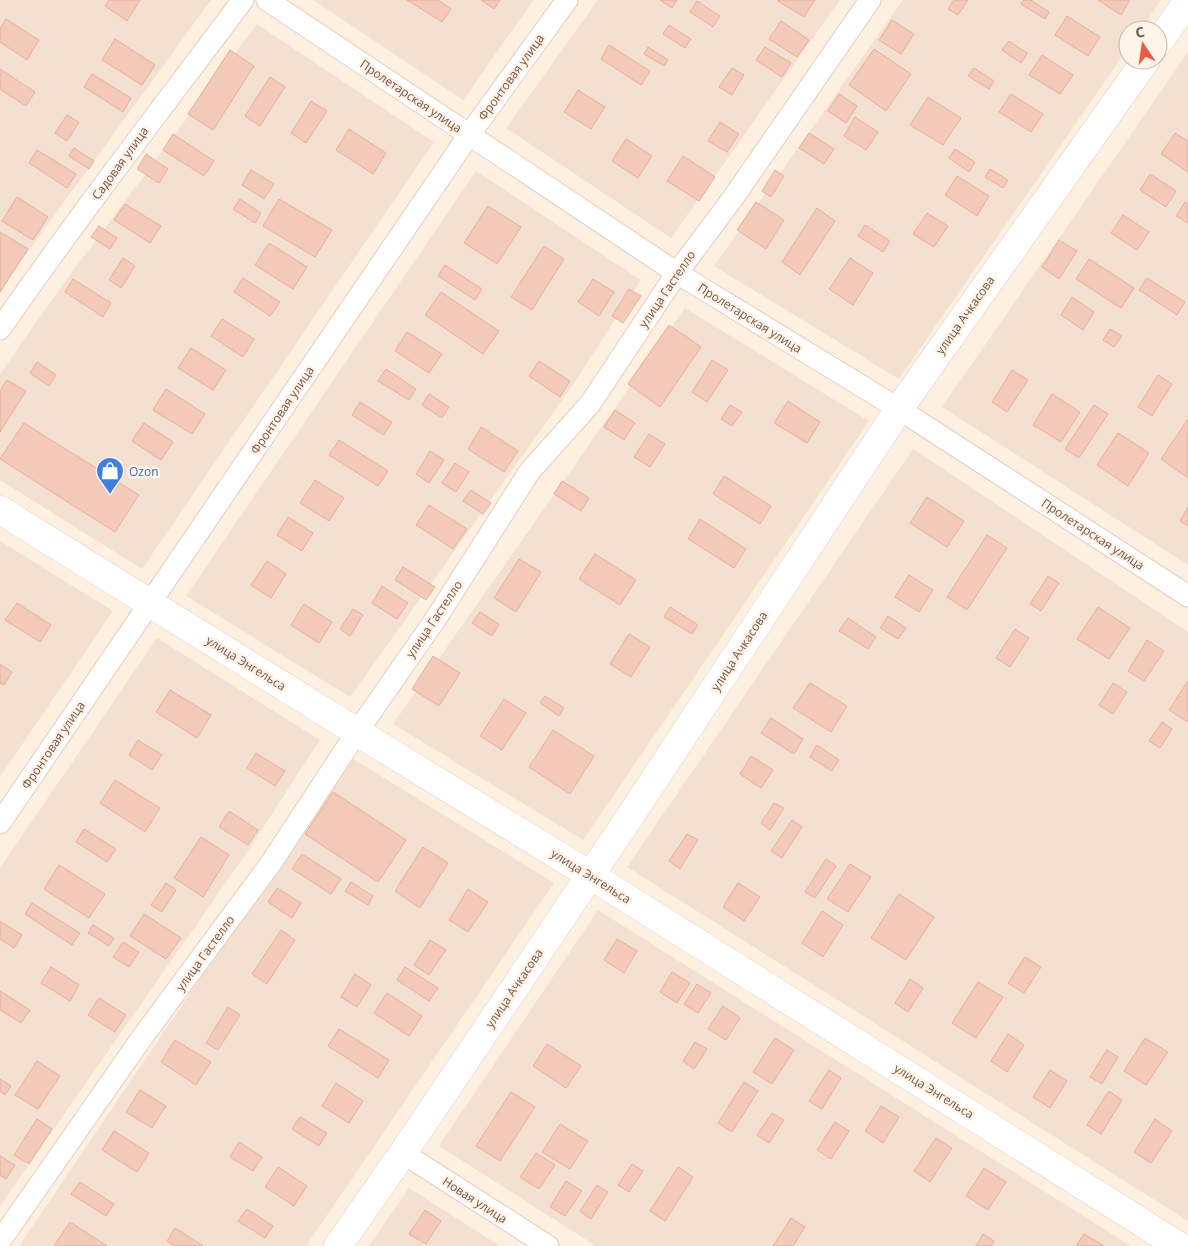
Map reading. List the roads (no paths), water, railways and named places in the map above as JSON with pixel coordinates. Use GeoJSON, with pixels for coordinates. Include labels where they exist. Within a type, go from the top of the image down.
{"type":"FeatureCollection","features":[{"type":"Feature","properties":{"kind":"street","name":"Садовая улица"},"geometry":{"type":"LineString","coordinates":[[0,329],[158,112],[243,0]]}},
{"type":"Feature","properties":{"kind":"street","name":"Пролетарская улица"},"geometry":{"type":"LineString","coordinates":[[267,0],[677,273],[899,409],[1188,596]]}},
{"type":"Feature","properties":{"kind":"street","name":"Фронтовая улица"},"geometry":{"type":"LineString","coordinates":[[0,823],[469,135],[566,0]]}},
{"type":"Feature","properties":{"kind":"street","name":"улица Гастелло"},"geometry":{"type":"LineString","coordinates":[[0,1241],[141,1039],[271,863],[357,732],[435,620],[530,471],[590,404],[677,273],[733,198],[870,0]]}},
{"type":"Feature","properties":{"kind":"street"},"geometry":{"type":"LineString","coordinates":[[1168,29],[1188,1]]}},
{"type":"Feature","properties":{"kind":"street","name":"улица Ачкасова"},"geometry":{"type":"LineString","coordinates":[[338,1246],[633,813],[899,409],[1139,70]]}},
{"type":"Feature","properties":{"kind":"street","name":"улица Энгельса"},"geometry":{"type":"LineString","coordinates":[[0,510],[590,875],[1179,1246]]}},
{"type":"Feature","properties":{"kind":"street","name":"Новая улица"},"geometry":{"type":"LineString","coordinates":[[403,1153],[548,1246]]}},
{"type":"Feature","properties":{"kind":"place","name":"Ozon"},"geometry":{"type":"Point","coordinates":[110,495]}}]}
